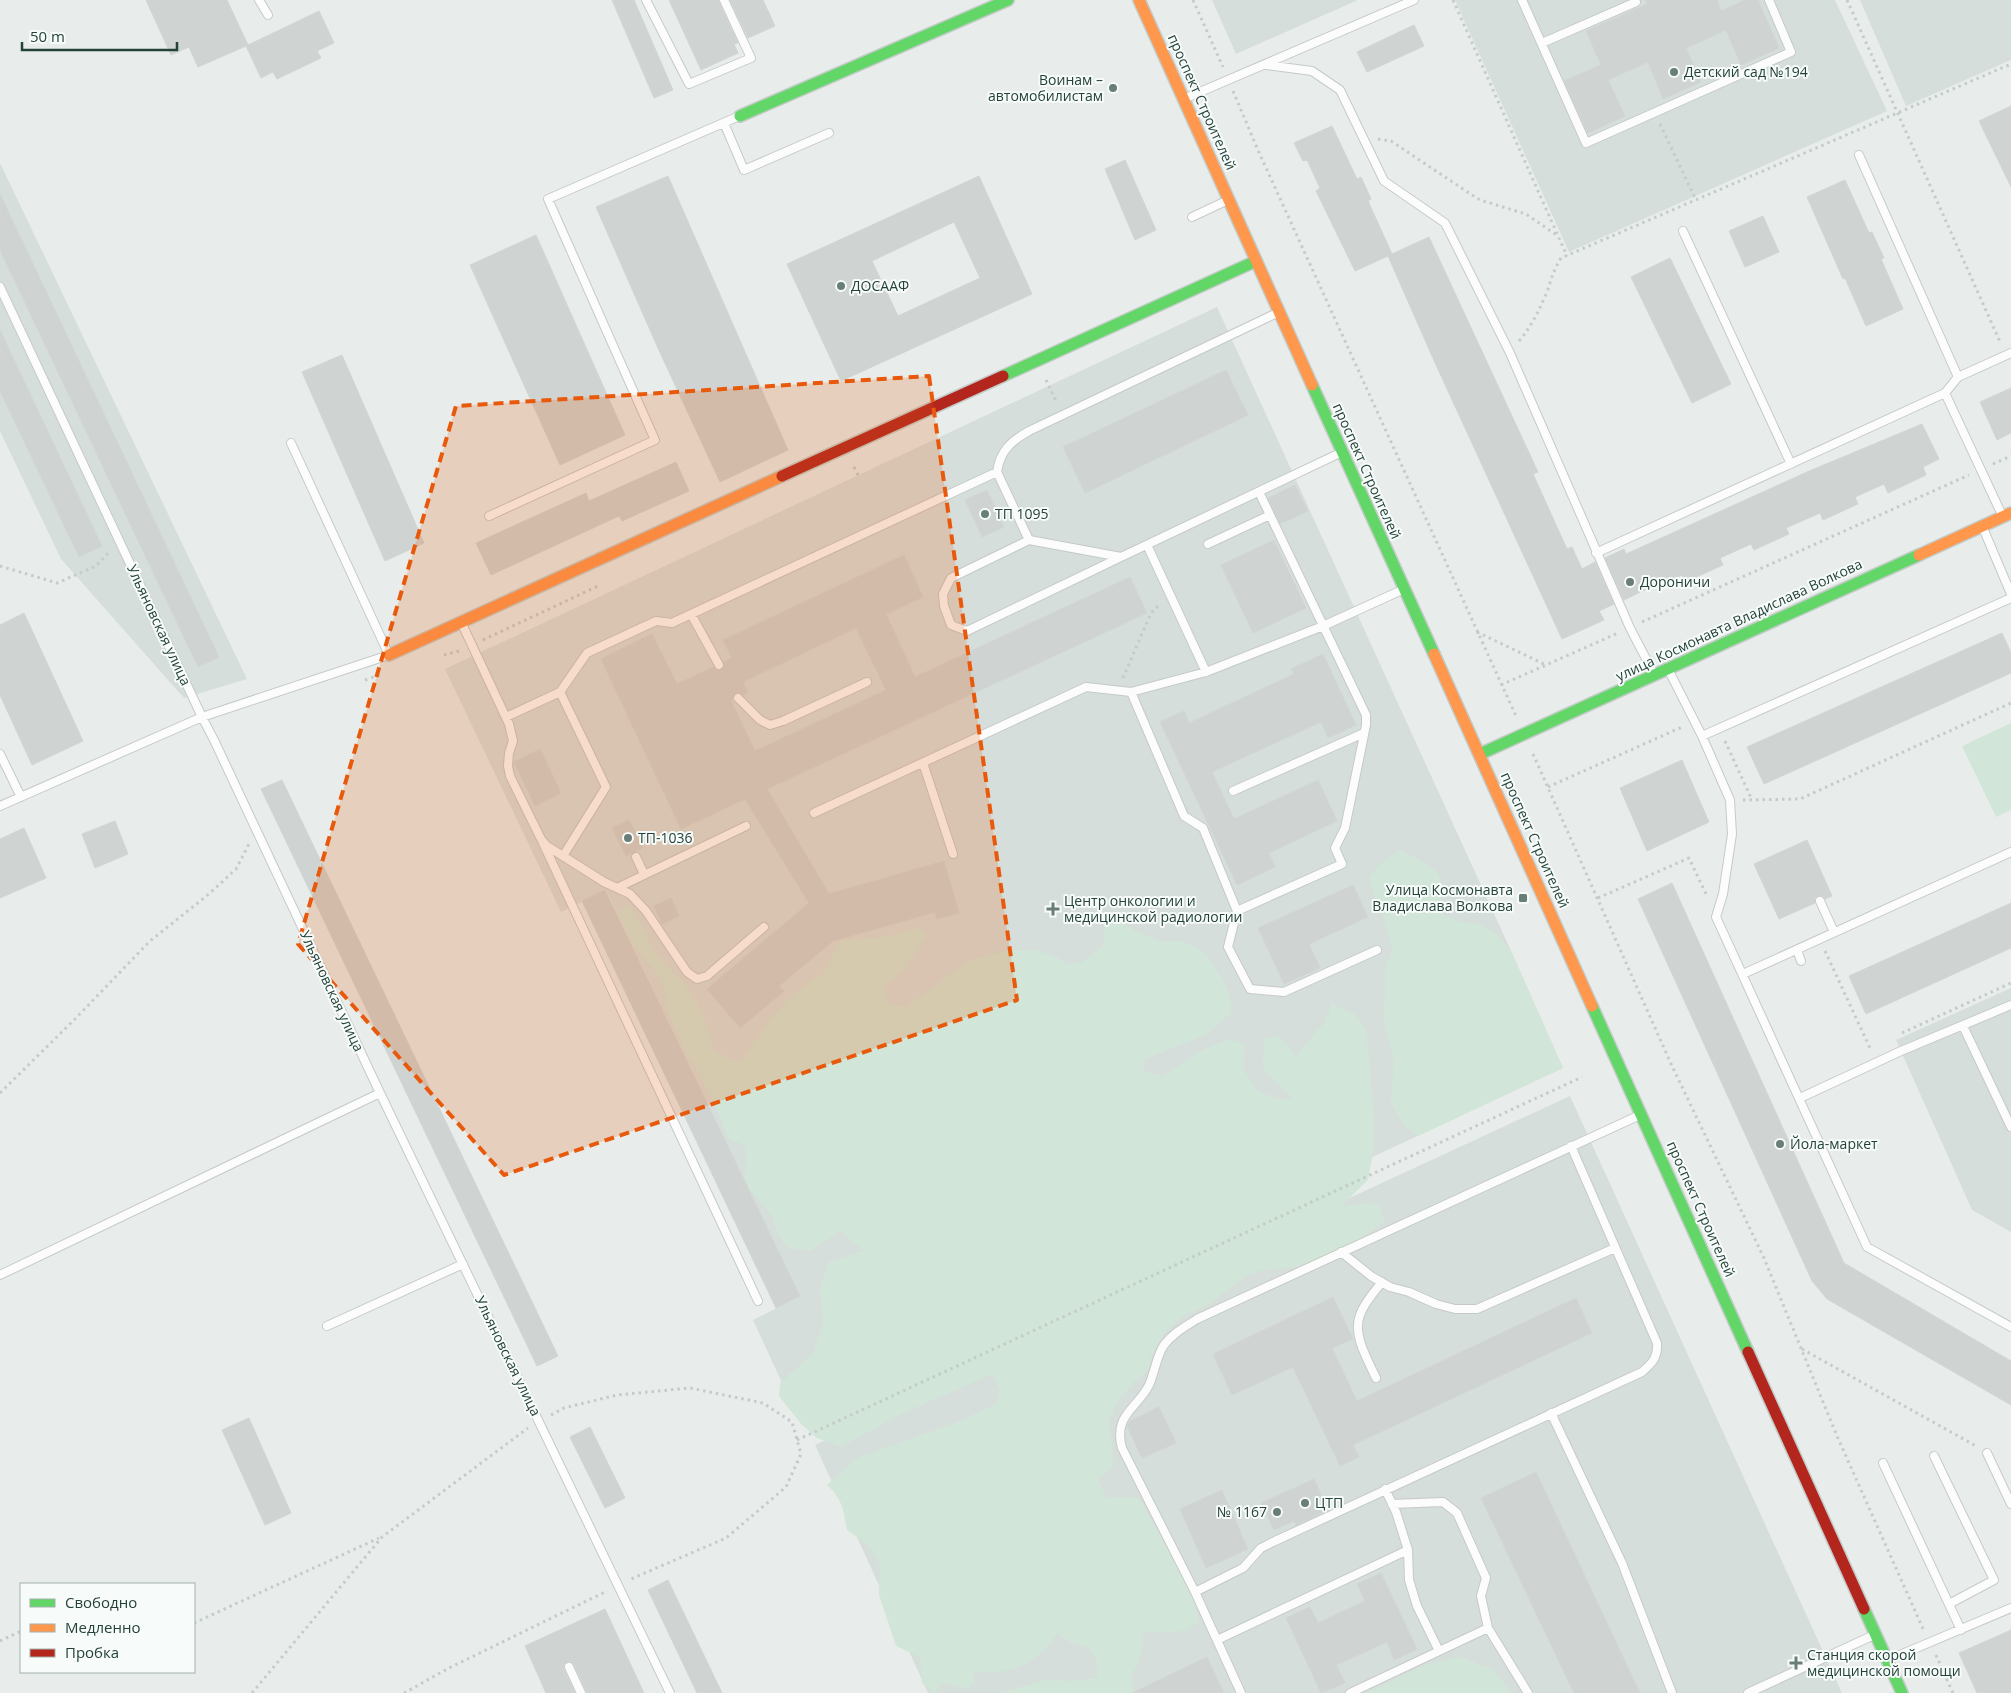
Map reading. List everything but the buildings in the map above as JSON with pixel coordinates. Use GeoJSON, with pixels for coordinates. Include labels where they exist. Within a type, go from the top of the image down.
{"type":"FeatureCollection","features":[{"type":"Feature","properties":{"kind":"main road"},"geometry":{"type":"LineString","coordinates":[[740,116],[1008,0]]}},
{"type":"Feature","properties":{"kind":"main road","name":"проспект Строителей"},"geometry":{"type":"LineString","coordinates":[[1139,0],[1185,98],[1342,453],[1480,754],[1902,1693]]}},
{"type":"Feature","properties":{"kind":"main road"},"geometry":{"type":"LineString","coordinates":[[389,655],[1256,261]]}},
{"type":"Feature","properties":{"kind":"main road","name":"улица Космонавта Владислава Волкова"},"geometry":{"type":"LineString","coordinates":[[1480,754],[1655,676],[2007,514]]}},
{"type":"Feature","properties":{"kind":"lane"},"geometry":{"type":"LineString","coordinates":[[259,0],[268,15]]}},
{"type":"Feature","properties":{"kind":"lane"},"geometry":{"type":"LineString","coordinates":[[646,0],[689,84],[751,58],[724,0]]}},
{"type":"Feature","properties":{"kind":"lane"},"geometry":{"type":"LineString","coordinates":[[1185,98],[1266,65],[1414,0]]}},
{"type":"Feature","properties":{"kind":"lane"},"geometry":{"type":"LineString","coordinates":[[1522,0],[1586,142],[1791,52],[1769,0]]}},
{"type":"Feature","properties":{"kind":"lane"},"geometry":{"type":"LineString","coordinates":[[1542,43],[1636,2],[1635,0]]}},
{"type":"Feature","properties":{"kind":"lane"},"geometry":{"type":"LineString","coordinates":[[1266,65],[1312,71],[1340,90],[1384,181],[1445,223],[1510,353],[1596,553],[1630,628],[1655,676]]}},
{"type":"Feature","properties":{"kind":"lane"},"geometry":{"type":"LineString","coordinates":[[489,516],[655,440],[548,199],[740,116]]}},
{"type":"Feature","properties":{"kind":"lane"},"geometry":{"type":"LineString","coordinates":[[724,123],[744,170],[829,133]]}},
{"type":"Feature","properties":{"kind":"lane"},"geometry":{"type":"LineString","coordinates":[[1859,155],[1958,377]]}},
{"type":"Feature","properties":{"kind":"lane"},"geometry":{"type":"LineString","coordinates":[[1192,217],[1229,200]]}},
{"type":"Feature","properties":{"kind":"lane"},"geometry":{"type":"LineString","coordinates":[[1683,231],[1791,464]]}},
{"type":"Feature","properties":{"kind":"lane","name":"Ульяновская улица"},"geometry":{"type":"LineString","coordinates":[[0,287],[380,1093],[670,1693]]}},
{"type":"Feature","properties":{"kind":"lane"},"geometry":{"type":"LineString","coordinates":[[1029,540],[997,472],[998,462],[1004,449],[1014,439],[1062,414],[1279,312]]}},
{"type":"Feature","properties":{"kind":"lane"},"geometry":{"type":"LineString","coordinates":[[1596,553],[1945,393],[1958,377],[2009,354]]}},
{"type":"Feature","properties":{"kind":"lane"},"geometry":{"type":"LineString","coordinates":[[1945,393],[1981,470],[2007,514]]}},
{"type":"Feature","properties":{"kind":"lane"},"geometry":{"type":"LineString","coordinates":[[0,806],[202,718],[389,655],[291,443]]}},
{"type":"Feature","properties":{"kind":"lane"},"geometry":{"type":"LineString","coordinates":[[1121,557],[1029,540],[951,578],[943,594],[944,606],[951,625],[967,631],[1342,453]]}},
{"type":"Feature","properties":{"kind":"lane"},"geometry":{"type":"LineString","coordinates":[[506,717],[560,692],[587,653],[656,621],[672,623],[997,472]]}},
{"type":"Feature","properties":{"kind":"lane"},"geometry":{"type":"LineString","coordinates":[[1238,911],[1342,864],[1335,848],[1344,828],[1366,715],[1259,492]]}},
{"type":"Feature","properties":{"kind":"lane"},"geometry":{"type":"LineString","coordinates":[[1208,544],[1270,515]]}},
{"type":"Feature","properties":{"kind":"lane"},"geometry":{"type":"LineString","coordinates":[[1702,736],[2011,596],[1982,526]]}},
{"type":"Feature","properties":{"kind":"lane"},"geometry":{"type":"LineString","coordinates":[[1147,545],[1206,672]]}},
{"type":"Feature","properties":{"kind":"lane"},"geometry":{"type":"LineString","coordinates":[[814,813],[1086,687],[1131,692],[1206,672],[1323,626],[1404,589]]}},
{"type":"Feature","properties":{"kind":"lane"},"geometry":{"type":"LineString","coordinates":[[691,614],[719,665]]}},
{"type":"Feature","properties":{"kind":"lane"},"geometry":{"type":"LineString","coordinates":[[462,622],[506,717],[513,741],[509,753],[508,766],[510,776],[758,1301]]}},
{"type":"Feature","properties":{"kind":"lane"},"geometry":{"type":"LineString","coordinates":[[1669,669],[1702,736],[1730,800],[1732,834],[1723,894],[1716,917],[1867,1247],[2011,1327]]}},
{"type":"Feature","properties":{"kind":"lane"},"geometry":{"type":"LineString","coordinates":[[738,698],[760,720],[770,725],[867,682]]}},
{"type":"Feature","properties":{"kind":"lane"},"geometry":{"type":"LineString","coordinates":[[560,692],[606,787],[563,856]]}},
{"type":"Feature","properties":{"kind":"lane"},"geometry":{"type":"LineString","coordinates":[[1131,692],[1184,816],[1203,828],[1238,911],[1228,947],[1250,989],[1284,992],[1377,950]]}},
{"type":"Feature","properties":{"kind":"lane"},"geometry":{"type":"LineString","coordinates":[[1233,791],[1364,733]]}},
{"type":"Feature","properties":{"kind":"lane"},"geometry":{"type":"LineString","coordinates":[[0,754],[21,797]]}},
{"type":"Feature","properties":{"kind":"lane"},"geometry":{"type":"LineString","coordinates":[[923,763],[953,854]]}},
{"type":"Feature","properties":{"kind":"lane"},"geometry":{"type":"LineString","coordinates":[[617,888],[746,826]]}},
{"type":"Feature","properties":{"kind":"lane"},"geometry":{"type":"LineString","coordinates":[[541,839],[563,856],[630,894],[646,911],[687,972],[697,979],[707,976],[764,927]]}},
{"type":"Feature","properties":{"kind":"lane"},"geometry":{"type":"LineString","coordinates":[[1743,974],[2011,852]]}},
{"type":"Feature","properties":{"kind":"lane"},"geometry":{"type":"LineString","coordinates":[[636,857],[644,874]]}},
{"type":"Feature","properties":{"kind":"lane"},"geometry":{"type":"LineString","coordinates":[[1820,901],[1834,932]]}},
{"type":"Feature","properties":{"kind":"lane"},"geometry":{"type":"LineString","coordinates":[[1796,950],[1801,961]]}},
{"type":"Feature","properties":{"kind":"lane"},"geometry":{"type":"LineString","coordinates":[[1800,1098],[1901,1051],[2011,1005]]}},
{"type":"Feature","properties":{"kind":"lane"},"geometry":{"type":"LineString","coordinates":[[1964,1026],[2011,1127]]}},
{"type":"Feature","properties":{"kind":"lane"},"geometry":{"type":"LineString","coordinates":[[0,1275],[380,1093]]}},
{"type":"Feature","properties":{"kind":"lane"},"geometry":{"type":"LineString","coordinates":[[1242,1693],[1195,1592],[1122,1448],[1118,1436],[1126,1414],[1148,1387],[1163,1346],[1174,1334],[1197,1319],[1642,1114]]}},
{"type":"Feature","properties":{"kind":"lane"},"geometry":{"type":"LineString","coordinates":[[1195,1592],[1243,1568],[1261,1548],[1642,1372],[1652,1363],[1658,1354],[1657,1343],[1571,1146]]}},
{"type":"Feature","properties":{"kind":"lane"},"geometry":{"type":"LineString","coordinates":[[1341,1252],[1390,1287],[1455,1309],[1477,1309],[1499,1301],[1615,1248]]}},
{"type":"Feature","properties":{"kind":"lane"},"geometry":{"type":"LineString","coordinates":[[327,1326],[463,1264]]}},
{"type":"Feature","properties":{"kind":"lane"},"geometry":{"type":"LineString","coordinates":[[1376,1378],[1362,1346],[1358,1331],[1359,1316],[1382,1282]]}},
{"type":"Feature","properties":{"kind":"lane"},"geometry":{"type":"LineString","coordinates":[[1551,1413],[1622,1563],[1672,1693]]}},
{"type":"Feature","properties":{"kind":"lane"},"geometry":{"type":"LineString","coordinates":[[1987,1453],[2011,1504]]}},
{"type":"Feature","properties":{"kind":"lane"},"geometry":{"type":"LineString","coordinates":[[1934,1456],[1994,1580],[1950,1604]]}},
{"type":"Feature","properties":{"kind":"lane"},"geometry":{"type":"LineString","coordinates":[[1883,1463],[1961,1630]]}},
{"type":"Feature","properties":{"kind":"lane"},"geometry":{"type":"LineString","coordinates":[[1385,1490],[1392,1504],[1408,1550],[1409,1580],[1417,1606],[1438,1651]]}},
{"type":"Feature","properties":{"kind":"lane"},"geometry":{"type":"LineString","coordinates":[[1392,1504],[1443,1502],[1457,1513],[1486,1578],[1481,1596],[1488,1628],[1528,1693]]}},
{"type":"Feature","properties":{"kind":"lane"},"geometry":{"type":"LineString","coordinates":[[1217,1640],[1408,1550]]}},
{"type":"Feature","properties":{"kind":"lane"},"geometry":{"type":"LineString","coordinates":[[1888,1660],[2011,1608]]}},
{"type":"Feature","properties":{"kind":"lane"},"geometry":{"type":"LineString","coordinates":[[1350,1693],[1488,1628]]}},
{"type":"Feature","properties":{"kind":"lane"},"geometry":{"type":"LineString","coordinates":[[1748,1693],[1876,1634]]}},
{"type":"Feature","properties":{"kind":"lane"},"geometry":{"type":"LineString","coordinates":[[570,1667],[581,1693]]}},
{"type":"Feature","properties":{"kind":"path"},"geometry":{"type":"LineString","coordinates":[[1193,0],[1257,148],[1548,787],[1672,1066],[1764,1258],[1837,1436],[1954,1693]]}},
{"type":"Feature","properties":{"kind":"path"},"geometry":{"type":"LineString","coordinates":[[1452,0],[1567,256]]}},
{"type":"Feature","properties":{"kind":"path"},"geometry":{"type":"LineString","coordinates":[[1847,0],[2009,354]]}},
{"type":"Feature","properties":{"kind":"path"},"geometry":{"type":"LineString","coordinates":[[1510,353],[1531,327],[1555,267],[1561,258],[2011,64]]}},
{"type":"Feature","properties":{"kind":"path"},"geometry":{"type":"LineString","coordinates":[[1655,113],[1696,200]]}},
{"type":"Feature","properties":{"kind":"path"},"geometry":{"type":"LineString","coordinates":[[1363,136],[1391,141],[1480,200],[1526,214],[1558,237]]}},
{"type":"Feature","properties":{"kind":"path"},"geometry":{"type":"LineString","coordinates":[[1049,386],[1062,414]]}},
{"type":"Feature","properties":{"kind":"path"},"geometry":{"type":"LineString","coordinates":[[1501,685],[2011,456]]}},
{"type":"Feature","properties":{"kind":"path"},"geometry":{"type":"LineString","coordinates":[[853,466],[858,475]]}},
{"type":"Feature","properties":{"kind":"path"},"geometry":{"type":"LineString","coordinates":[[0,566],[56,583],[96,566],[119,542]]}},
{"type":"Feature","properties":{"kind":"path"},"geometry":{"type":"LineString","coordinates":[[1118,690],[1151,613],[1170,594]]}},
{"type":"Feature","properties":{"kind":"path"},"geometry":{"type":"LineString","coordinates":[[1477,632],[1546,665]]}},
{"type":"Feature","properties":{"kind":"path"},"geometry":{"type":"LineString","coordinates":[[1730,800],[1800,800],[2011,703]]}},
{"type":"Feature","properties":{"kind":"path"},"geometry":{"type":"LineString","coordinates":[[1548,787],[1685,726],[1702,736]]}},
{"type":"Feature","properties":{"kind":"path"},"geometry":{"type":"LineString","coordinates":[[1719,728],[1752,800]]}},
{"type":"Feature","properties":{"kind":"path"},"geometry":{"type":"LineString","coordinates":[[0,1093],[75,1019],[150,940],[210,894],[236,868],[256,831]]}},
{"type":"Feature","properties":{"kind":"path"},"geometry":{"type":"LineString","coordinates":[[1598,898],[1690,858],[1716,917]]}},
{"type":"Feature","properties":{"kind":"path"},"geometry":{"type":"LineString","coordinates":[[1819,939],[1870,1048]]}},
{"type":"Feature","properties":{"kind":"path"},"geometry":{"type":"LineString","coordinates":[[797,1440],[1582,1078]]}},
{"type":"Feature","properties":{"kind":"path"},"geometry":{"type":"LineString","coordinates":[[1802,1349],[1987,1453]]}},
{"type":"Feature","properties":{"kind":"path"},"geometry":{"type":"LineString","coordinates":[[195,1624],[382,1537],[538,1421],[564,1408],[617,1395],[690,1388],[763,1403],[792,1422],[800,1454],[786,1486],[726,1538],[618,1585],[449,1668],[404,1693]]}},
{"type":"Feature","properties":{"kind":"path"},"geometry":{"type":"LineString","coordinates":[[252,1693],[382,1537]]}},
{"type":"Feature","properties":{"kind":"path"},"geometry":{"type":"LineString","coordinates":[[0,1641],[20,1631]]}},
{"type":"Feature","properties":{"kind":"highlighted area"},"geometry":{"type":"Polygon","coordinates":[[[929,376],[1017,1000],[504,1175],[298,944],[456,406],[929,376]]]}},
{"type":"Feature","properties":{"kind":"shaded area"},"geometry":{"type":"Polygon","coordinates":[[[1212,0],[1358,0],[1236,54],[1212,0]]]}},
{"type":"Feature","properties":{"kind":"shaded area"},"geometry":{"type":"Polygon","coordinates":[[[1455,0],[1835,0],[1887,111],[1569,252],[1455,0]]]}},
{"type":"Feature","properties":{"kind":"shaded area"},"geometry":{"type":"Polygon","coordinates":[[[1860,0],[2011,0],[2011,60],[1906,106],[1860,0]]]}},
{"type":"Feature","properties":{"kind":"shaded area"},"geometry":{"type":"Polygon","coordinates":[[[0,163],[247,679],[184,698],[61,559],[0,431],[0,163]]]}},
{"type":"Feature","properties":{"kind":"shaded area","name":"Центр онкологии и медицинской радиологии"},"geometry":{"type":"Polygon","coordinates":[[[1217,307],[1563,1068],[801,1424],[753,1320],[800,1296],[606,890],[561,912],[445,669],[1217,307]]]}},
{"type":"Feature","properties":{"kind":"shaded area"},"geometry":{"type":"Polygon","coordinates":[[[2011,988],[2011,1232],[1972,1210],[1896,1040],[2011,988]]]}},
{"type":"Feature","properties":{"kind":"shaded area"},"geometry":{"type":"Polygon","coordinates":[[[1570,1096],[1842,1693],[928,1693],[815,1445],[1570,1096]]]}},
{"type":"Feature","properties":{"kind":"green space"},"geometry":{"type":"Polygon","coordinates":[[[2011,723],[2011,810],[1996,817],[1962,746],[2011,723]]]}},
{"type":"Feature","properties":{"kind":"green space"},"geometry":{"type":"Polygon","coordinates":[[[1400,850],[1427,864],[1438,874],[1442,888],[1440,904],[1443,915],[1461,922],[1478,924],[1496,933],[1512,953],[1563,1068],[1418,1136],[1404,1125],[1391,1102],[1394,1059],[1384,1021],[1386,966],[1392,951],[1383,915],[1374,896],[1369,878],[1378,866],[1400,850]]]}},
{"type":"Feature","properties":{"kind":"green space"},"geometry":{"type":"Polygon","coordinates":[[[629,905],[637,916],[655,952],[694,997],[708,1027],[713,1050],[740,1063],[771,1018],[795,993],[823,973],[840,941],[887,936],[920,928],[927,935],[906,968],[884,988],[888,1003],[906,1007],[970,960],[1005,951],[1034,950],[1054,956],[1069,964],[1083,962],[1103,946],[1105,920],[1113,915],[1133,930],[1160,941],[1182,941],[1204,952],[1222,978],[1230,997],[1231,1013],[1205,1035],[1145,1059],[1143,1071],[1163,1076],[1197,1053],[1230,1040],[1244,1043],[1243,1069],[1258,1092],[1280,1099],[1293,1099],[1263,1068],[1264,1039],[1279,1036],[1296,1057],[1324,1023],[1332,1004],[1354,1014],[1366,1030],[1374,1114],[1374,1148],[1368,1180],[1341,1206],[1378,1203],[1385,1221],[1351,1245],[1320,1260],[1300,1267],[1263,1270],[1247,1275],[1208,1305],[1183,1316],[1163,1334],[1150,1359],[1150,1368],[1130,1386],[1116,1404],[1108,1423],[1112,1443],[1113,1467],[1098,1479],[1106,1498],[1138,1497],[1183,1576],[1194,1599],[1199,1621],[1187,1631],[1144,1632],[1140,1658],[1131,1677],[1134,1693],[1000,1693],[1046,1680],[1073,1681],[1097,1678],[1098,1663],[1089,1648],[1070,1642],[1057,1633],[1040,1653],[1022,1666],[1000,1672],[974,1672],[974,1684],[966,1688],[942,1683],[935,1693],[922,1683],[920,1657],[896,1646],[879,1595],[880,1564],[867,1544],[847,1530],[842,1505],[827,1485],[857,1458],[958,1422],[996,1404],[1000,1390],[992,1374],[901,1414],[841,1447],[817,1438],[801,1424],[779,1396],[780,1383],[813,1354],[824,1322],[820,1291],[828,1263],[864,1251],[840,1231],[810,1251],[789,1248],[778,1234],[773,1217],[753,1193],[740,1188],[746,1173],[746,1146],[728,1138],[714,1103],[697,1069],[687,1055],[670,1017],[663,986],[654,970],[634,946],[617,912],[629,905]]]}},
{"type":"Feature","properties":{"kind":"green space"},"geometry":{"type":"Polygon","coordinates":[[[1460,1657],[1494,1670],[1511,1693],[1366,1693],[1425,1665],[1460,1657]]]}},
{"type":"Feature","properties":{"kind":"traffic: fast"},"geometry":{"type":"LineString","coordinates":[[740,116],[1008,0]]}},
{"type":"Feature","properties":{"kind":"traffic: fast"},"geometry":{"type":"LineString","coordinates":[[1003,376],[1256,261]]}},
{"type":"Feature","properties":{"kind":"traffic: fast"},"geometry":{"type":"LineString","coordinates":[[1312,385],[1434,654]]}},
{"type":"Feature","properties":{"kind":"traffic: fast"},"geometry":{"type":"LineString","coordinates":[[1480,754],[1919,555]]}},
{"type":"Feature","properties":{"kind":"traffic: fast"},"geometry":{"type":"LineString","coordinates":[[1592,1006],[1748,1352]]}},
{"type":"Feature","properties":{"kind":"traffic: fast"},"geometry":{"type":"LineString","coordinates":[[1864,1609],[1902,1693]]}},
{"type":"Feature","properties":{"kind":"traffic: slow"},"geometry":{"type":"LineString","coordinates":[[1139,0],[1312,385]]}},
{"type":"Feature","properties":{"kind":"traffic: slow"},"geometry":{"type":"LineString","coordinates":[[389,655],[782,476]]}},
{"type":"Feature","properties":{"kind":"traffic: slow"},"geometry":{"type":"LineString","coordinates":[[1919,555],[2011,513]]}},
{"type":"Feature","properties":{"kind":"traffic: slow"},"geometry":{"type":"LineString","coordinates":[[1434,654],[1592,1006]]}},
{"type":"Feature","properties":{"kind":"traffic: jam"},"geometry":{"type":"LineString","coordinates":[[782,476],[1003,376]]}},
{"type":"Feature","properties":{"kind":"traffic: jam"},"geometry":{"type":"LineString","coordinates":[[1748,1352],[1864,1609]]}},
{"type":"Feature","properties":{"kind":"place","name":"Детский сад №194"},"geometry":{"type":"Point","coordinates":[1674,72]}},
{"type":"Feature","properties":{"kind":"place","name":"Воинам – автомобилистам"},"geometry":{"type":"Point","coordinates":[1113,88]}},
{"type":"Feature","properties":{"kind":"place","name":"ДОСААФ"},"geometry":{"type":"Point","coordinates":[841,286]}},
{"type":"Feature","properties":{"kind":"place","name":"ТП 1095"},"geometry":{"type":"Point","coordinates":[985,514]}},
{"type":"Feature","properties":{"kind":"place","name":"Дороничи"},"geometry":{"type":"Point","coordinates":[1630,582]}},
{"type":"Feature","properties":{"kind":"place","name":"ТП-1036"},"geometry":{"type":"Point","coordinates":[628,838]}},
{"type":"Feature","properties":{"kind":"place","name":"Улица Космонавта Владислава Волкова"},"geometry":{"type":"Point","coordinates":[1523,898]}},
{"type":"Feature","properties":{"kind":"place","name":"Центр онкологии и медицинской радиологии"},"geometry":{"type":"Point","coordinates":[1053,909]}},
{"type":"Feature","properties":{"kind":"place","name":"Йола-маркет"},"geometry":{"type":"Point","coordinates":[1780,1144]}},
{"type":"Feature","properties":{"kind":"place","name":"ЦТП"},"geometry":{"type":"Point","coordinates":[1305,1503]}},
{"type":"Feature","properties":{"kind":"place","name":"№ 1167"},"geometry":{"type":"Point","coordinates":[1277,1512]}},
{"type":"Feature","properties":{"kind":"place","name":"Станция скорой медицинской помощи"},"geometry":{"type":"Point","coordinates":[1796,1663]}}]}
